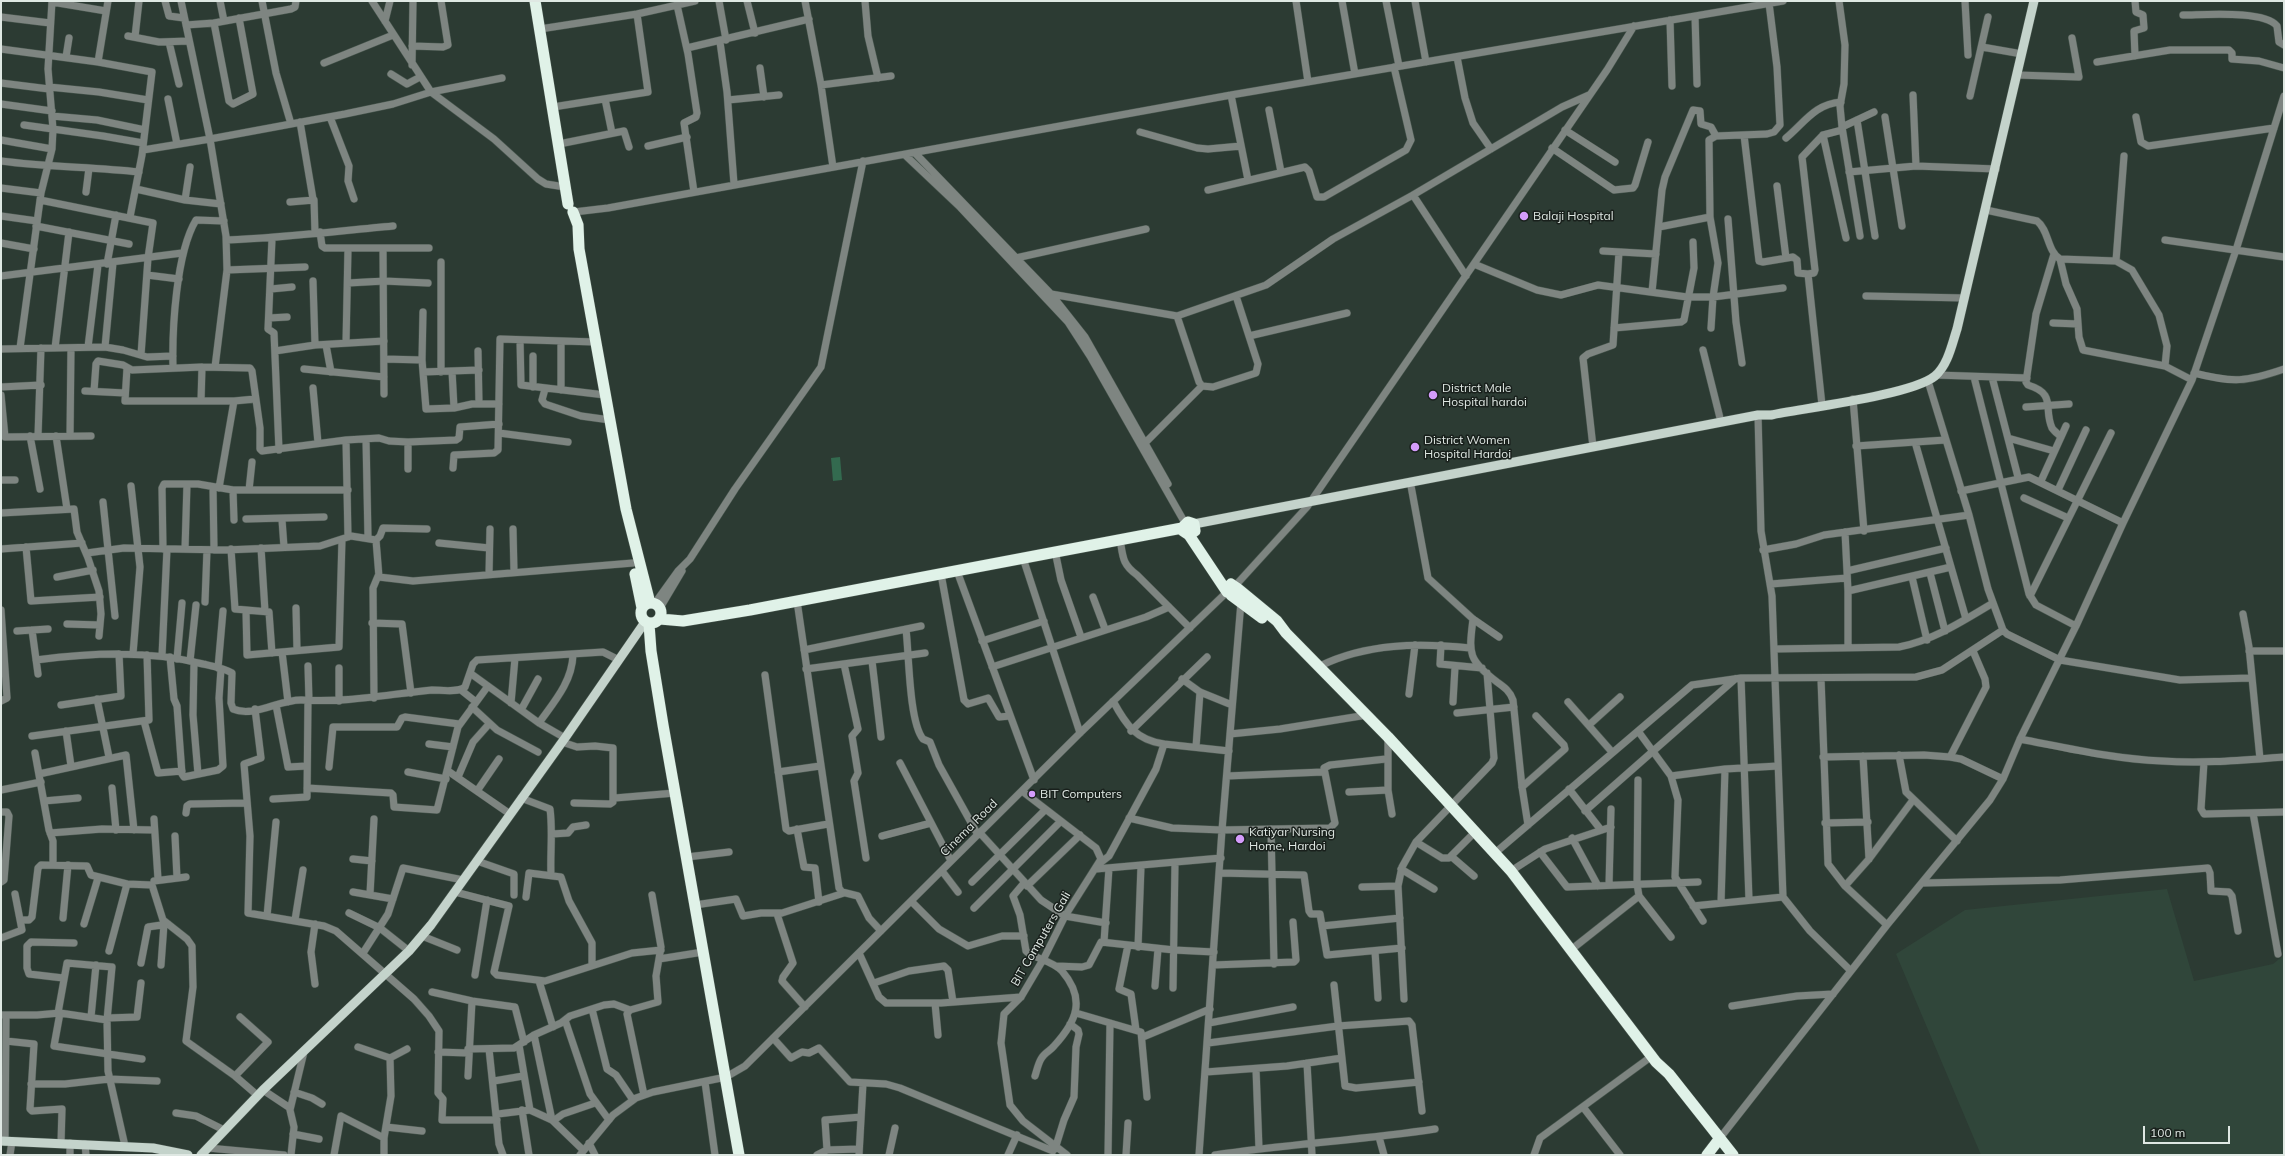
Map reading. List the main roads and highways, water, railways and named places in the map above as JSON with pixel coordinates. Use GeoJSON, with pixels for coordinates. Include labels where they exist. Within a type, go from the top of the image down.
{"type":"FeatureCollection","features":[{"type":"Feature","properties":{"kind":"highway"},"geometry":{"type":"LineString","coordinates":[[535,1],[565,187],[578,225],[578,243],[626,509],[652,614],[651,651],[740,1155]]}},
{"type":"Feature","properties":{"kind":"highway"},"geometry":{"type":"LineString","coordinates":[[626,509],[624,515],[633,563],[652,614]]}},
{"type":"Feature","properties":{"kind":"highway"},"geometry":{"type":"LineString","coordinates":[[652,614],[682,621],[750,610],[958,571],[1055,551],[1189,527],[1241,602],[1272,626],[1286,632]]}},
{"type":"Feature","properties":{"kind":"highway"},"geometry":{"type":"LineString","coordinates":[[1231,589],[1277,621],[1388,736],[1450,805],[1476,831],[1511,871],[1572,949],[1654,1059],[1664,1077],[1718,1140],[1733,1155]]}},
{"type":"Feature","properties":{"kind":"highway"},"geometry":{"type":"LineString","coordinates":[[1707,1155],[1718,1140]]}},
{"type":"Feature","properties":{"kind":"highway"},"geometry":{"type":"LineString","coordinates":[[1718,1140],[1726,1155]]}},
{"type":"Feature","properties":{"kind":"main road"},"geometry":{"type":"LineString","coordinates":[[1309,504],[1721,422],[1771,415],[1853,400],[1915,386],[1936,375],[1950,353],[1965,298],[2034,1]]}},
{"type":"Feature","properties":{"kind":"main road"},"geometry":{"type":"LineString","coordinates":[[1189,527],[1297,505],[1411,486],[1758,417]]}},
{"type":"Feature","properties":{"kind":"main road"},"geometry":{"type":"LineString","coordinates":[[205,1152],[260,1093],[385,974],[422,936],[455,892],[652,614]]}},
{"type":"Feature","properties":{"kind":"main road"},"geometry":{"type":"LineString","coordinates":[[6,1141],[153,1148],[188,1155]]}},
{"type":"Feature","properties":{"kind":"place","name":"Balaji Hospital"},"geometry":{"type":"Point","coordinates":[1524,216]}},
{"type":"Feature","properties":{"kind":"place","name":"District Male Hospital hardoi"},"geometry":{"type":"Point","coordinates":[1433,395]}},
{"type":"Feature","properties":{"kind":"place","name":"District Women Hospital Hardoi"},"geometry":{"type":"Point","coordinates":[1415,447]}},
{"type":"Feature","properties":{"kind":"place","name":"BIT Computers"},"geometry":{"type":"Point","coordinates":[1032,794]}},
{"type":"Feature","properties":{"kind":"place","name":"Katiyar Nursing Home, Hardoi"},"geometry":{"type":"Point","coordinates":[1240,839]}}]}
